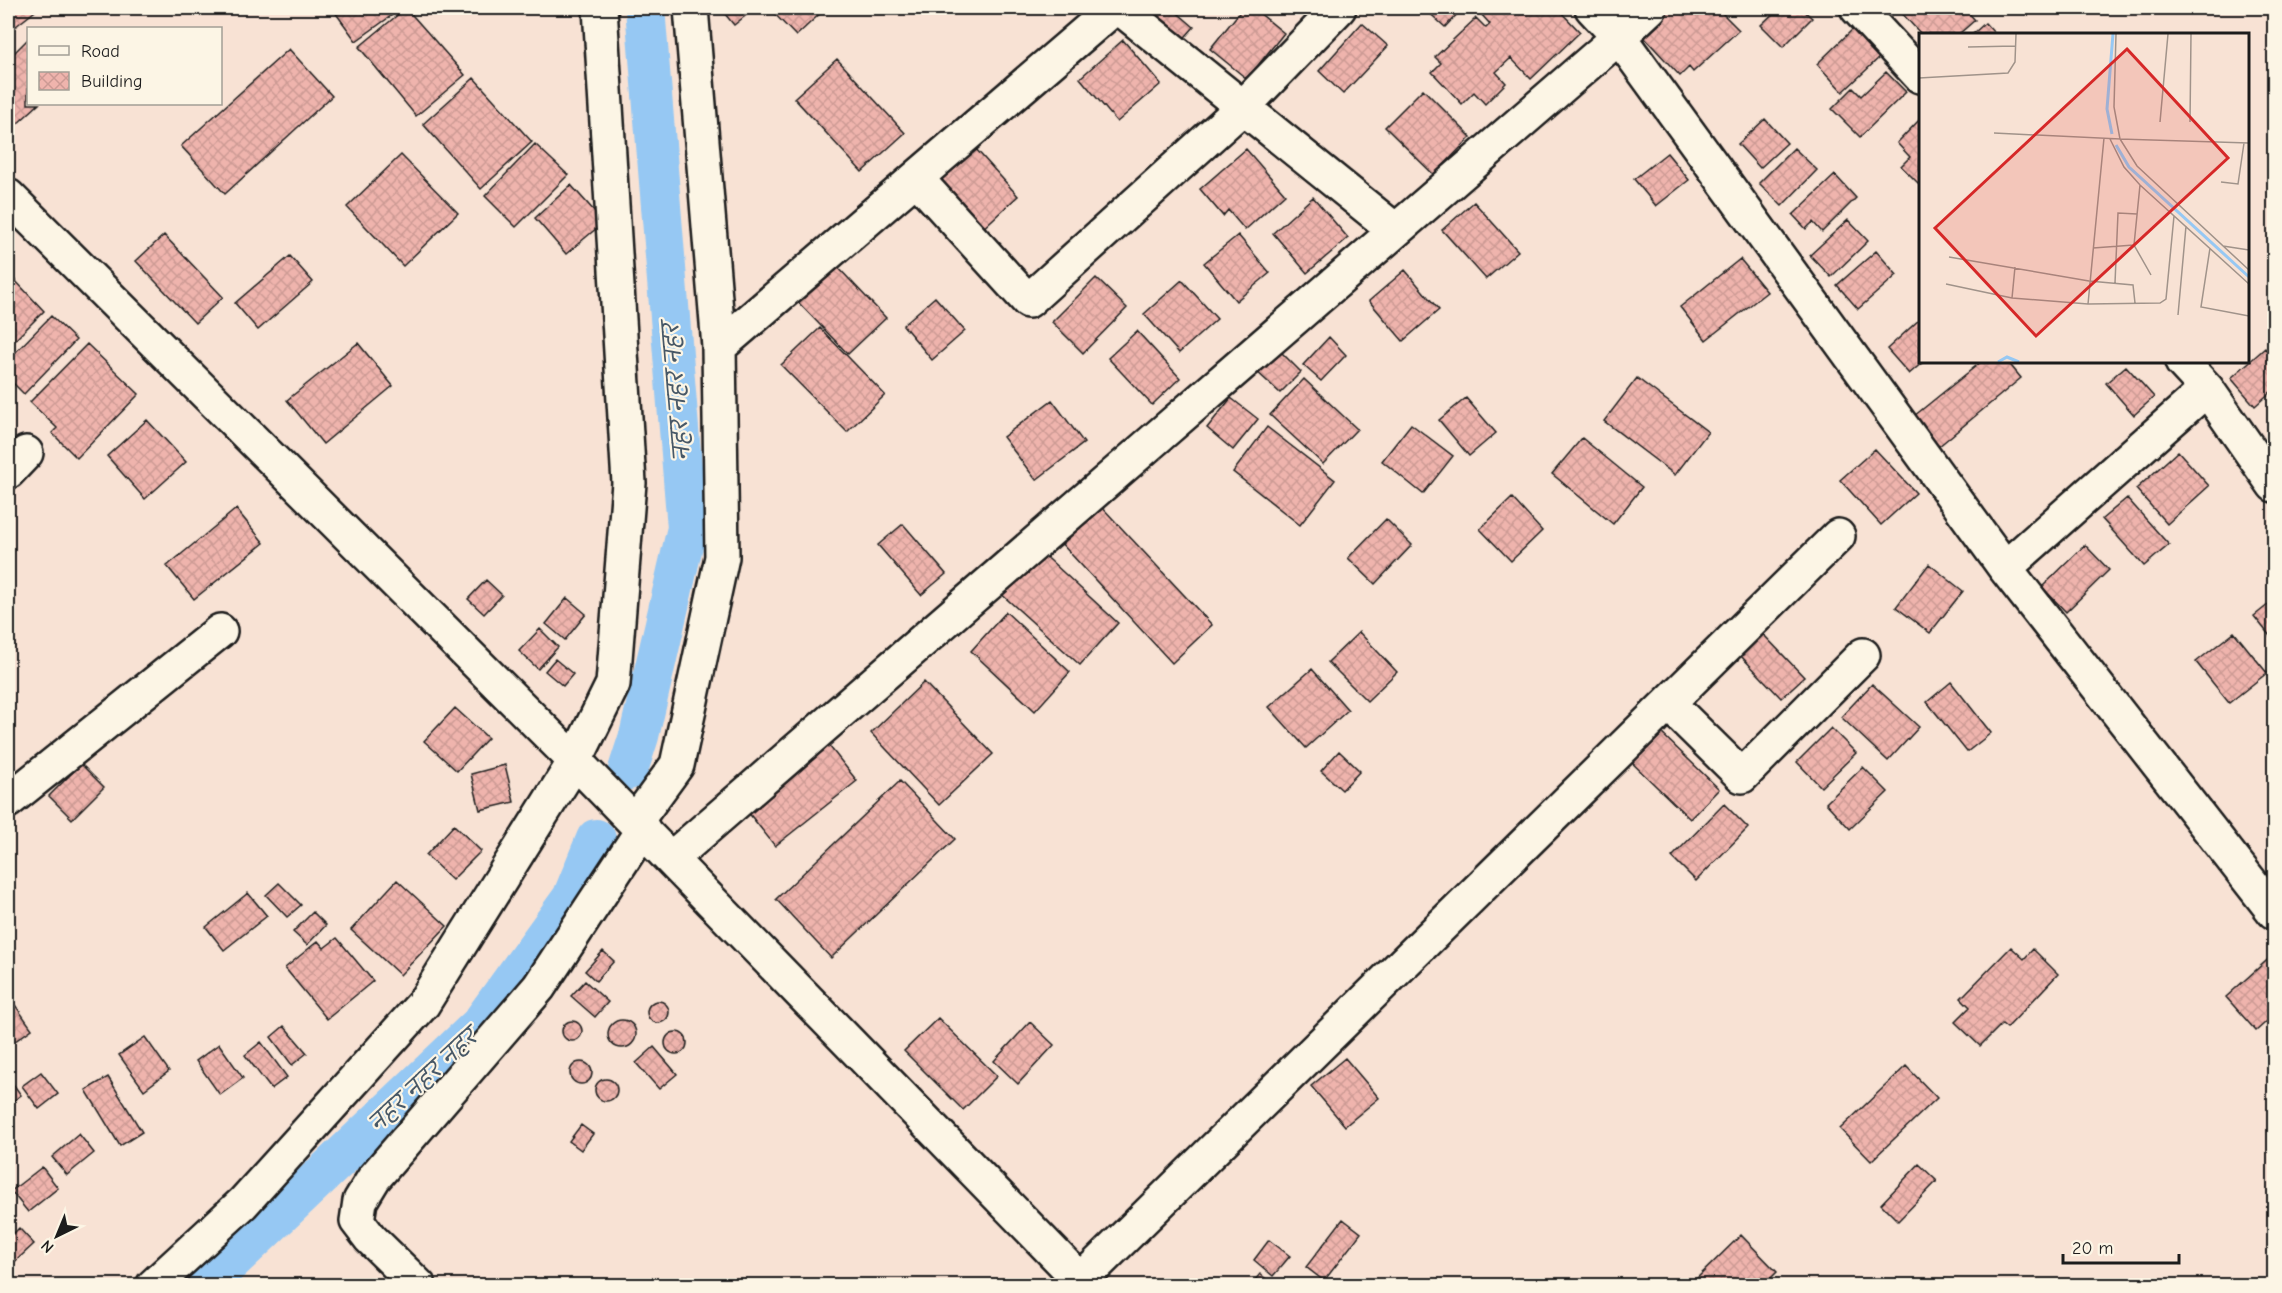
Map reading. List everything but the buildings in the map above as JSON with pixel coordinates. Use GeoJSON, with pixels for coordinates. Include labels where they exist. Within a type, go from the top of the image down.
{"type":"FeatureCollection","features":[{"type":"Feature","properties":{"kind":"street"},"geometry":{"type":"LineString","coordinates":[[153,1286],[243,1203],[423,1004],[575,761],[613,684],[629,483],[600,8]]}},
{"type":"Feature","properties":{"kind":"street"},"geometry":{"type":"LineString","coordinates":[[419,1286],[370,1238],[357,1221],[360,1201],[374,1178],[539,987],[677,765],[722,557],[719,347],[691,8]]}},
{"type":"Feature","properties":{"kind":"street"},"geometry":{"type":"LineString","coordinates":[[719,347],[1114,8]]}},
{"type":"Feature","properties":{"kind":"street"},"geometry":{"type":"LineString","coordinates":[[1120,8],[1395,230]]}},
{"type":"Feature","properties":{"kind":"street"},"geometry":{"type":"LineString","coordinates":[[916,178],[1028,301],[1243,106],[1339,8]]}},
{"type":"Feature","properties":{"kind":"street"},"geometry":{"type":"LineString","coordinates":[[1592,8],[1619,37],[2005,568],[2274,912]]}},
{"type":"Feature","properties":{"kind":"street"},"geometry":{"type":"LineString","coordinates":[[672,858],[1276,336],[1650,8]]}},
{"type":"Feature","properties":{"kind":"street"},"geometry":{"type":"LineString","coordinates":[[1857,8],[1919,75]]}},
{"type":"Feature","properties":{"kind":"street"},"geometry":{"type":"LineString","coordinates":[[8,196],[640,825],[1084,1283],[1838,536]]}},
{"type":"Feature","properties":{"kind":"street"},"geometry":{"type":"LineString","coordinates":[[2183,363],[2207,389],[2274,485]]}},
{"type":"Feature","properties":{"kind":"street"},"geometry":{"type":"LineString","coordinates":[[2005,568],[2207,389]]}},
{"type":"Feature","properties":{"kind":"street"},"geometry":{"type":"LineString","coordinates":[[8,801],[220,631]]}},
{"type":"Feature","properties":{"kind":"street"},"geometry":{"type":"LineString","coordinates":[[1668,703],[1742,776],[1863,655]]}},
{"type":"Feature","properties":{"kind":"waterway","name":"नहर नहर नहर"},"geometry":{"type":"LineString","coordinates":[[628,770],[639,736],[687,528],[645,8]]}},
{"type":"Feature","properties":{"kind":"waterway","name":"नहर नहर नहर"},"geometry":{"type":"LineString","coordinates":[[205,1286],[480,1025],[572,898],[596,839]]}}]}
